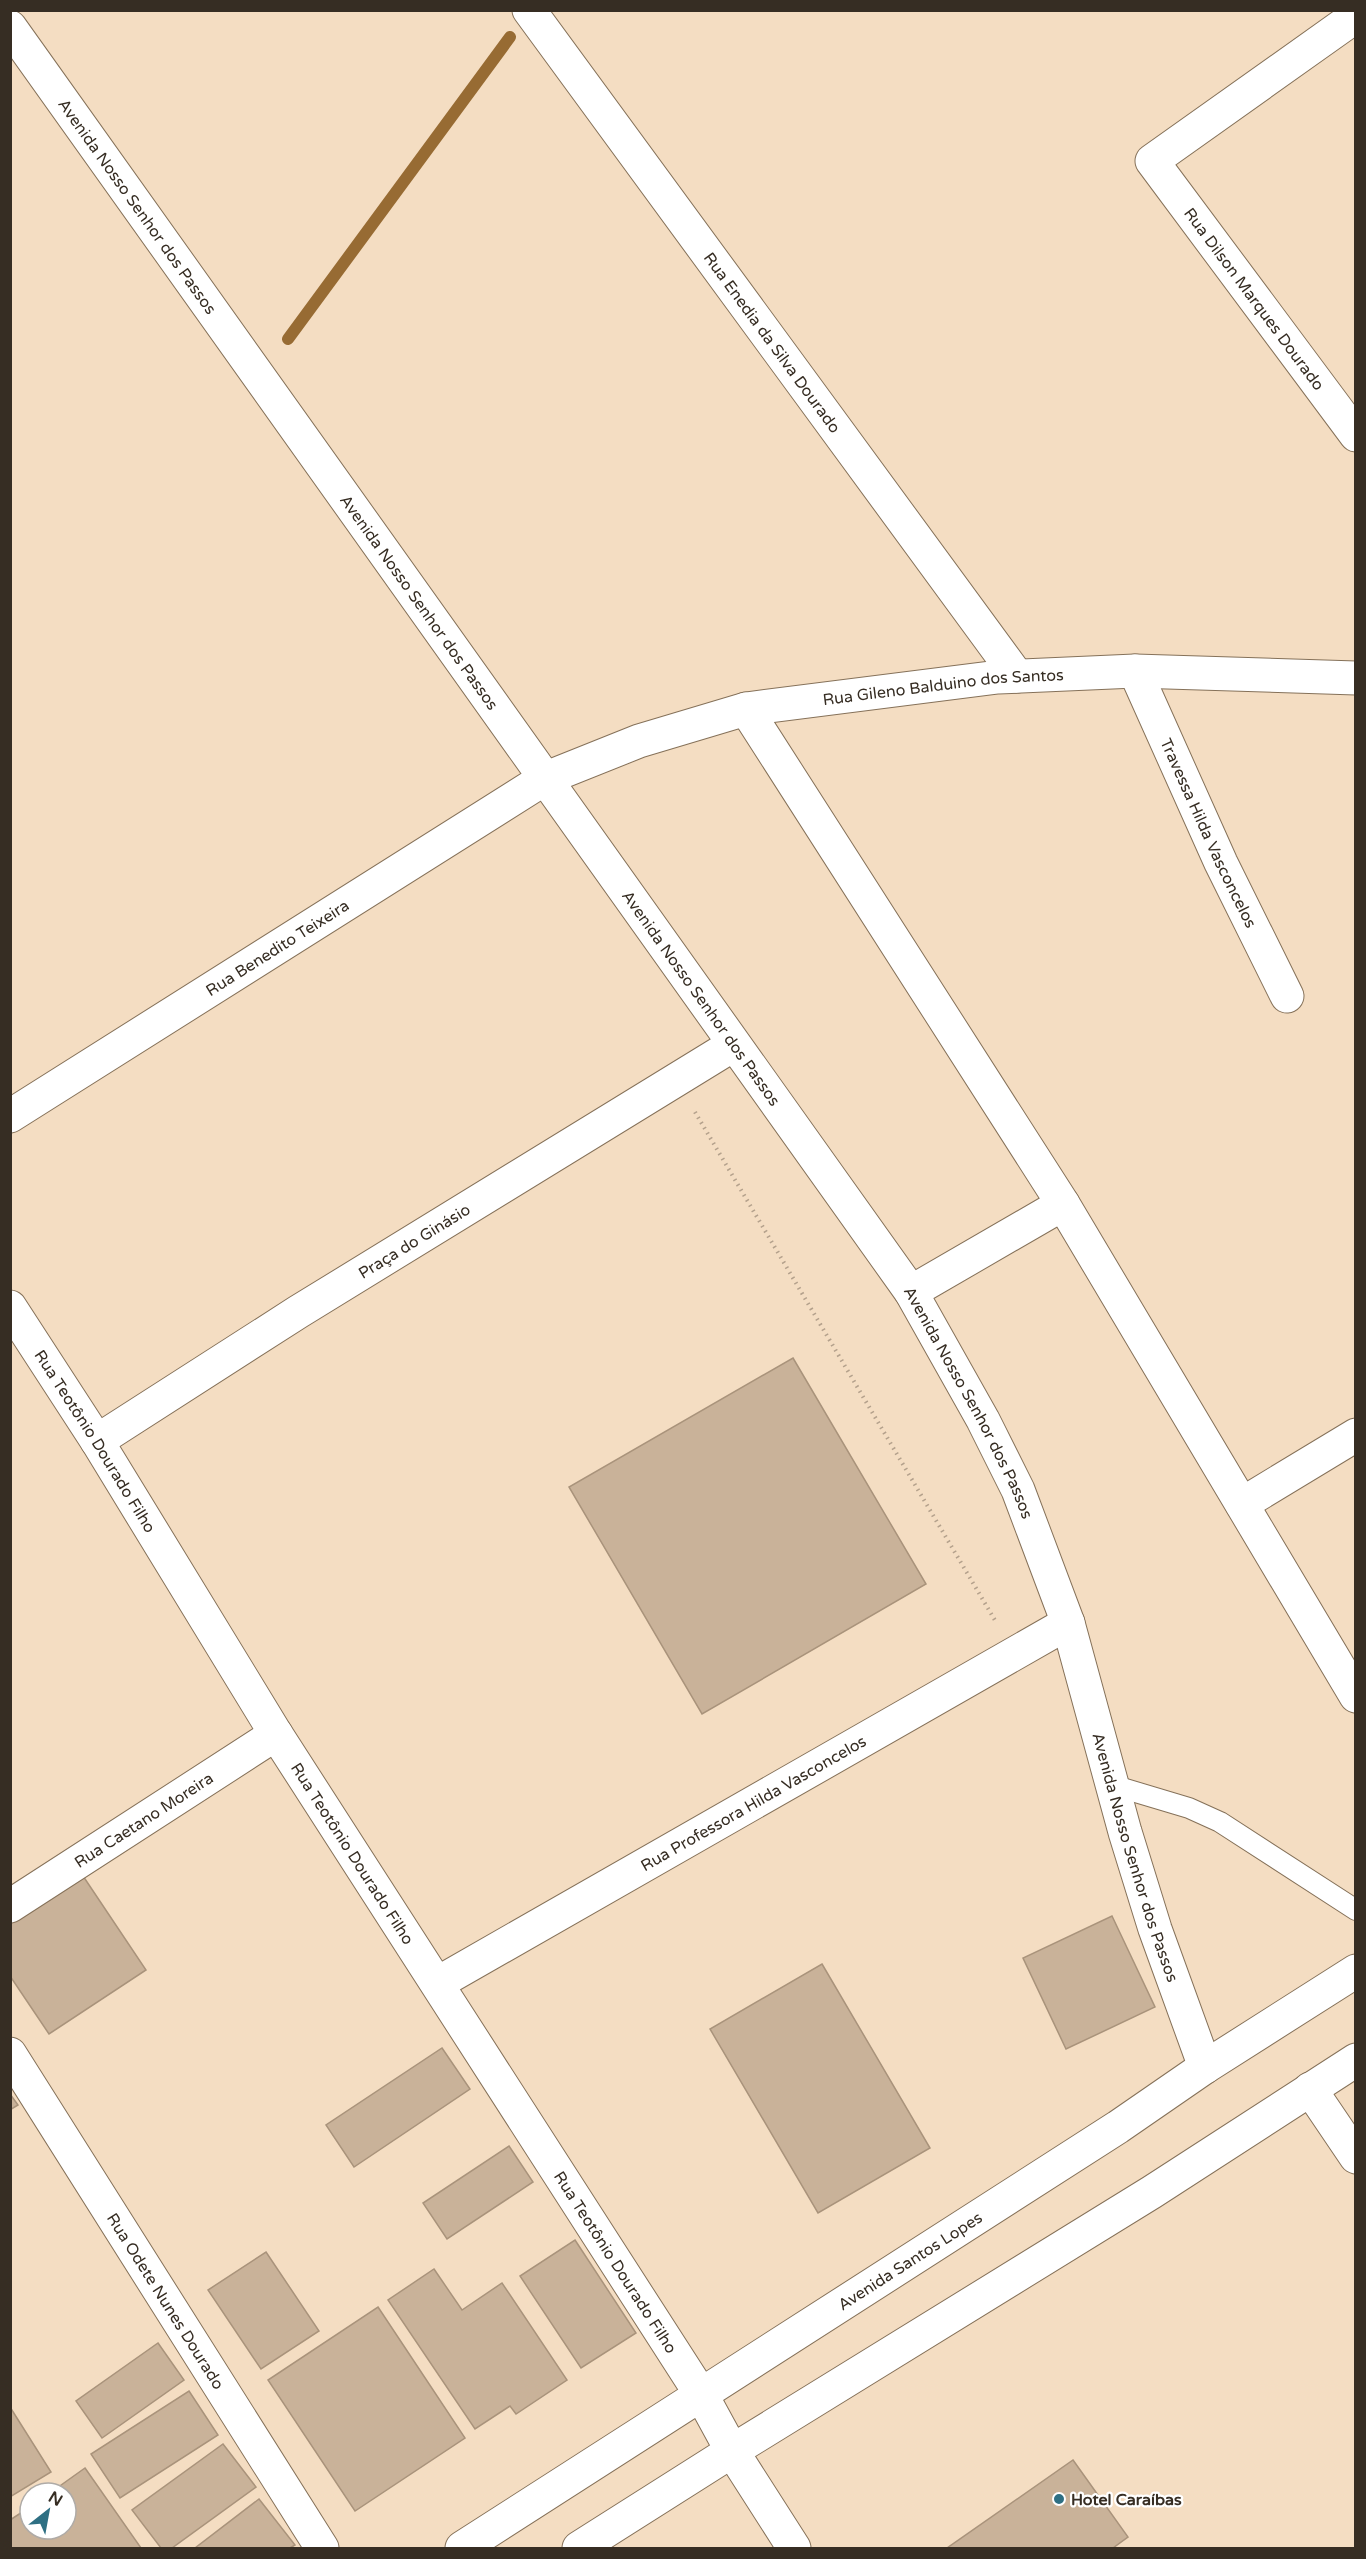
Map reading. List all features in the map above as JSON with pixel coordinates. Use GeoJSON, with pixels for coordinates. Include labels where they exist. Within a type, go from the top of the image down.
{"type":"FeatureCollection","features":[{"type":"Feature","properties":{"kind":"street","name":"Rua Enedia da Silva Dourado"},"geometry":{"type":"LineString","coordinates":[[529,10],[1017,676]]}},
{"type":"Feature","properties":{"kind":"street","name":"Rua Dilson Marques Dourado"},"geometry":{"type":"LineString","coordinates":[[1356,16],[1152,161],[1356,435]]}},
{"type":"Feature","properties":{"kind":"street","name":"Avenida Nosso Senhor dos Passos"},"geometry":{"type":"LineString","coordinates":[[10,27],[911,1292],[983,1420],[1018,1490],[1068,1623],[1112,1785],[1155,1929],[1204,2067]]}},
{"type":"Feature","properties":{"kind":"street","name":"Rua Gileno Balduino dos Santos"},"geometry":{"type":"LineString","coordinates":[[544,779],[639,741],[746,709],[1017,676],[1135,671],[1356,678]]}},
{"type":"Feature","properties":{"kind":"street","name":"Travessa Hilda Vasconcelos"},"geometry":{"type":"LineString","coordinates":[[1135,671],[1221,863],[1287,996]]}},
{"type":"Feature","properties":{"kind":"street"},"geometry":{"type":"LineString","coordinates":[[746,709],[1063,1204],[1356,1696]]}},
{"type":"Feature","properties":{"kind":"street","name":"Rua Benedito Teixeira"},"geometry":{"type":"LineString","coordinates":[[10,1116],[544,779]]}},
{"type":"Feature","properties":{"kind":"street","name":"Praça do Ginásio"},"geometry":{"type":"LineString","coordinates":[[97,1441],[298,1312],[734,1045]]}},
{"type":"Feature","properties":{"kind":"street"},"geometry":{"type":"LineString","coordinates":[[911,1292],[1063,1204]]}},
{"type":"Feature","properties":{"kind":"street","name":"Rua Teotônio Dourado Filho"},"geometry":{"type":"LineString","coordinates":[[10,1307],[97,1441],[276,1734],[702,2396],[732,2451],[794,2548]]}},
{"type":"Feature","properties":{"kind":"street"},"geometry":{"type":"LineString","coordinates":[[1242,1504],[1356,1435]]}},
{"type":"Feature","properties":{"kind":"street","name":"Rua Professora Hilda Vasconcelos"},"geometry":{"type":"LineString","coordinates":[[438,1983],[1068,1623]]}},
{"type":"Feature","properties":{"kind":"street","name":"Rua Caetano Moreira"},"geometry":{"type":"LineString","coordinates":[[10,1906],[276,1734]]}},
{"type":"Feature","properties":{"kind":"street","name":"Avenida Santos Lopes"},"geometry":{"type":"LineString","coordinates":[[462,2548],[702,2396],[1118,2127],[1204,2067],[1356,1971]]}},
{"type":"Feature","properties":{"kind":"street","name":"Rua Odete Nunes Dourado"},"geometry":{"type":"LineString","coordinates":[[10,2054],[322,2548]]}},
{"type":"Feature","properties":{"kind":"street"},"geometry":{"type":"LineString","coordinates":[[579,2548],[1152,2192],[1356,2060]]}},
{"type":"Feature","properties":{"kind":"street"},"geometry":{"type":"LineString","coordinates":[[1310,2089],[1356,2157]]}},
{"type":"Feature","properties":{"kind":"lane"},"geometry":{"type":"LineString","coordinates":[[1112,1785],[1189,1808],[1220,1822],[1356,1910]]}},
{"type":"Feature","properties":{"kind":"path"},"geometry":{"type":"LineString","coordinates":[[676,1081],[1016,1654]]}},
{"type":"Feature","properties":{"kind":"building"},"geometry":{"type":"Polygon","coordinates":[[[793,1358],[926,1584],[702,1714],[569,1487],[793,1358]]]}},
{"type":"Feature","properties":{"kind":"building"},"geometry":{"type":"Polygon","coordinates":[[[75,1864],[146,1970],[49,2034],[10,1976],[10,1907],[75,1864]]]}},
{"type":"Feature","properties":{"kind":"building"},"geometry":{"type":"Polygon","coordinates":[[[1112,1916],[1155,2007],[1066,2049],[1023,1958],[1112,1916]]]}},
{"type":"Feature","properties":{"kind":"building"},"geometry":{"type":"Polygon","coordinates":[[[822,1964],[930,2148],[818,2213],[710,2029],[822,1964]]]}},
{"type":"Feature","properties":{"kind":"building"},"geometry":{"type":"Polygon","coordinates":[[[442,2048],[470,2089],[354,2167],[326,2125],[442,2048]]]}},
{"type":"Feature","properties":{"kind":"building"},"geometry":{"type":"Polygon","coordinates":[[[10,2094],[18,2105],[10,2110],[10,2094]]]}},
{"type":"Feature","properties":{"kind":"building"},"geometry":{"type":"Polygon","coordinates":[[[509,2146],[533,2182],[447,2239],[423,2203],[509,2146]]]}},
{"type":"Feature","properties":{"kind":"building"},"geometry":{"type":"Polygon","coordinates":[[[575,2240],[636,2333],[581,2368],[520,2276],[575,2240]]]}},
{"type":"Feature","properties":{"kind":"building"},"geometry":{"type":"Polygon","coordinates":[[[266,2252],[319,2331],[261,2369],[208,2290],[266,2252]]]}},
{"type":"Feature","properties":{"kind":"building"},"geometry":{"type":"Polygon","coordinates":[[[434,2269],[462,2310],[502,2283],[567,2380],[516,2414],[510,2406],[475,2429],[388,2300],[434,2269]]]}},
{"type":"Feature","properties":{"kind":"building"},"geometry":{"type":"Polygon","coordinates":[[[378,2307],[465,2438],[355,2511],[268,2380],[378,2307]]]}},
{"type":"Feature","properties":{"kind":"building"},"geometry":{"type":"Polygon","coordinates":[[[158,2343],[184,2380],[102,2438],[76,2401],[158,2343]]]}},
{"type":"Feature","properties":{"kind":"building"},"geometry":{"type":"Polygon","coordinates":[[[189,2391],[218,2435],[120,2498],[91,2454],[189,2391]]]}},
{"type":"Feature","properties":{"kind":"building"},"geometry":{"type":"Polygon","coordinates":[[[10,2407],[51,2472],[36,2481],[18,2481],[18,2492],[10,2497],[10,2407]]]}},
{"type":"Feature","properties":{"kind":"building"},"geometry":{"type":"Polygon","coordinates":[[[223,2444],[256,2487],[172,2548],[161,2548],[132,2510],[223,2444]]]}},
{"type":"Feature","properties":{"kind":"building","name":"Hotel Caraíbas"},"geometry":{"type":"Polygon","coordinates":[[[1073,2460],[1128,2537],[1113,2548],[947,2548],[1073,2460]]]}},
{"type":"Feature","properties":{"kind":"building"},"geometry":{"type":"Polygon","coordinates":[[[85,2468],[141,2548],[10,2548],[10,2520],[18,2515],[18,2541],[78,2541],[78,2481],[67,2481],[85,2468]]]}},
{"type":"Feature","properties":{"kind":"building"},"geometry":{"type":"Polygon","coordinates":[[[259,2499],[295,2545],[290,2548],[195,2548],[259,2499]]]}},
{"type":"Feature","properties":{"kind":"waterway"},"geometry":{"type":"LineString","coordinates":[[288,339],[510,37]]}},
{"type":"Feature","properties":{"kind":"place","name":"Hotel Caraíbas"},"geometry":{"type":"Point","coordinates":[1059,2499]}}]}
